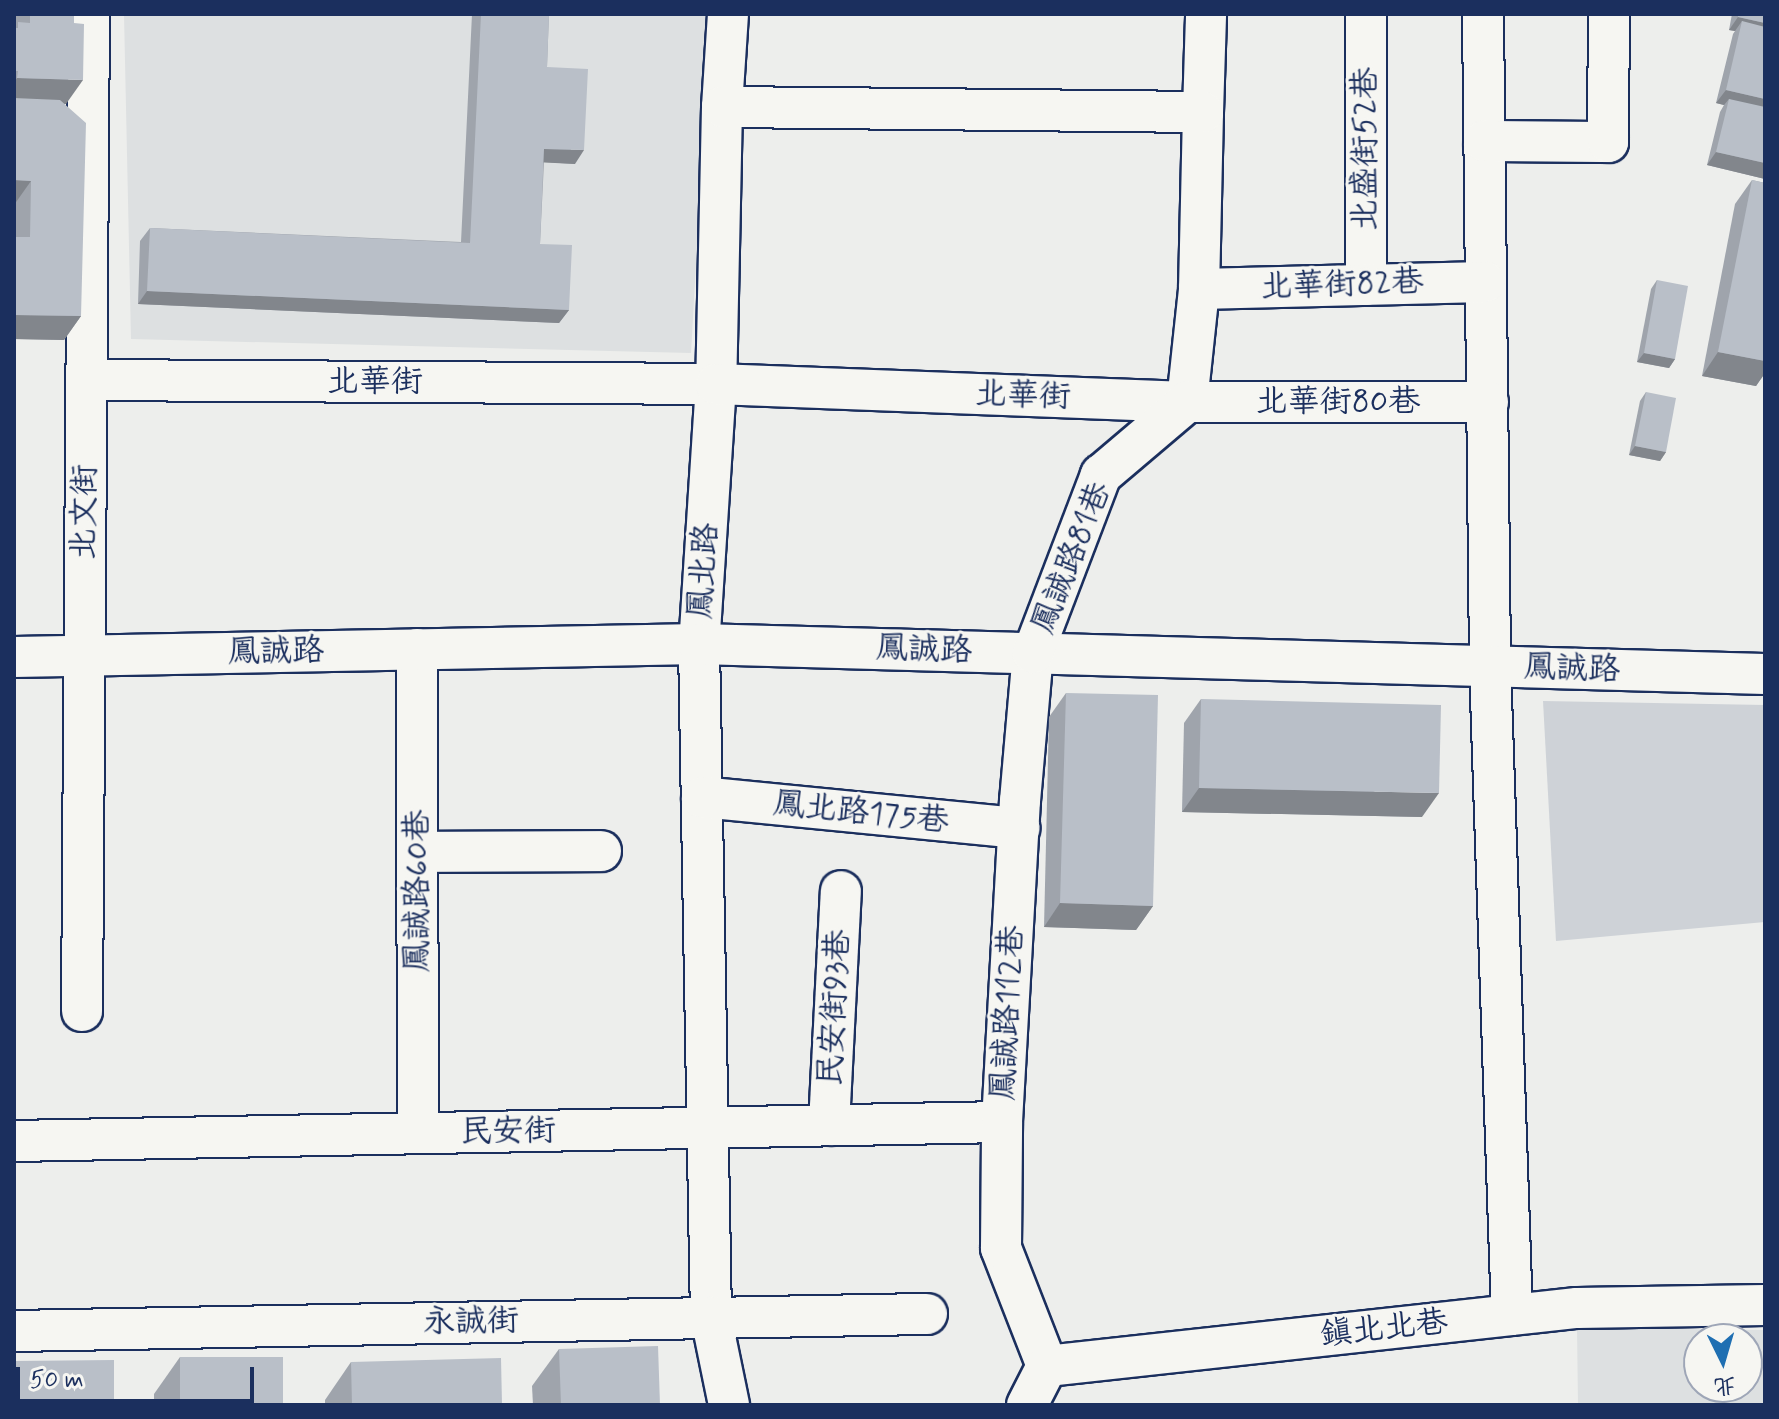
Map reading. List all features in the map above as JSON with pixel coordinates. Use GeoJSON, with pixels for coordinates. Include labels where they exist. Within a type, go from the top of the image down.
{"type":"FeatureCollection","features":[{"type":"Feature","properties":{"kind":"street","name":"北文街"},"geometry":{"type":"LineString","coordinates":[[82,1011],[89,14]]}},
{"type":"Feature","properties":{"kind":"street","name":"鳳北路"},"geometry":{"type":"LineString","coordinates":[[728,14],[722,107],[716,384],[699,644],[711,1317],[729,1405]]}},
{"type":"Feature","properties":{"kind":"street"},"geometry":{"type":"LineString","coordinates":[[1187,402],[1199,289],[1206,14]]}},
{"type":"Feature","properties":{"kind":"street","name":"北盛街52巷"},"geometry":{"type":"LineString","coordinates":[[1366,14],[1366,285]]}},
{"type":"Feature","properties":{"kind":"street"},"geometry":{"type":"LineString","coordinates":[[1483,14],[1490,666],[1512,1315]]}},
{"type":"Feature","properties":{"kind":"street"},"geometry":{"type":"LineString","coordinates":[[1484,141],[1608,142],[1609,14]]}},
{"type":"Feature","properties":{"kind":"street"},"geometry":{"type":"LineString","coordinates":[[722,107],[1203,112]]}},
{"type":"Feature","properties":{"kind":"street"},"geometry":{"type":"LineString","coordinates":[[44,114],[89,114]]}},
{"type":"Feature","properties":{"kind":"street","name":"北華街82巷"},"geometry":{"type":"LineString","coordinates":[[1199,289],[1485,282]]}},
{"type":"Feature","properties":{"kind":"street","name":"北華街"},"geometry":{"type":"LineString","coordinates":[[86,380],[716,384],[1187,402]]}},
{"type":"Feature","properties":{"kind":"street","name":"北華街80巷"},"geometry":{"type":"LineString","coordinates":[[1187,402],[1488,402]]}},
{"type":"Feature","properties":{"kind":"street","name":"鳳誠路81巷"},"geometry":{"type":"LineString","coordinates":[[1033,653],[1101,475],[1187,402]]}},
{"type":"Feature","properties":{"kind":"street","name":"鳳誠路"},"geometry":{"type":"LineString","coordinates":[[14,657],[699,644],[1765,674]]}},
{"type":"Feature","properties":{"kind":"street","name":"鳳誠路60巷"},"geometry":{"type":"LineString","coordinates":[[417,649],[418,1133]]}},
{"type":"Feature","properties":{"kind":"street","name":"鳳誠路112巷"},"geometry":{"type":"LineString","coordinates":[[1033,653],[1019,828],[1002,1122],[1001,1248],[1047,1366]]}},
{"type":"Feature","properties":{"kind":"street","name":"鳳北路175巷"},"geometry":{"type":"LineString","coordinates":[[702,797],[1019,828]]}},
{"type":"Feature","properties":{"kind":"street"},"geometry":{"type":"LineString","coordinates":[[418,852],[601,851]]}},
{"type":"Feature","properties":{"kind":"street","name":"民安街93巷"},"geometry":{"type":"LineString","coordinates":[[829,1125],[841,891]]}},
{"type":"Feature","properties":{"kind":"street","name":"民安街"},"geometry":{"type":"LineString","coordinates":[[14,1141],[1002,1122]]}},
{"type":"Feature","properties":{"kind":"street","name":"鎮北北巷"},"geometry":{"type":"LineString","coordinates":[[1047,1366],[1577,1308],[1765,1305]]}},
{"type":"Feature","properties":{"kind":"street","name":"永誠街"},"geometry":{"type":"LineString","coordinates":[[14,1331],[927,1314]]}},
{"type":"Feature","properties":{"kind":"street"},"geometry":{"type":"LineString","coordinates":[[1027,1405],[1047,1366]]}},
{"type":"Feature","properties":{"kind":"shaded area"},"geometry":{"type":"Polygon","coordinates":[[[124,14],[710,14],[691,353],[131,339],[124,14]]]}},
{"type":"Feature","properties":{"kind":"shaded area"},"geometry":{"type":"Polygon","coordinates":[[[1543,701],[1765,705],[1765,922],[1556,941],[1543,701]]]}},
{"type":"Feature","properties":{"kind":"shaded area"},"geometry":{"type":"Polygon","coordinates":[[[1577,1328],[1683,1329],[1683,1403],[1763,1403],[1765,1330],[1765,1405],[1578,1405],[1577,1328]]]}},
{"type":"Feature","properties":{"kind":"building"},"geometry":{"type":"Polygon","coordinates":[[[30,14],[74,14],[74,23],[84,24],[83,80],[17,78],[18,71],[14,71],[14,28],[18,28],[18,22],[30,23],[30,14]]]}},
{"type":"Feature","properties":{"kind":"building"},"geometry":{"type":"Polygon","coordinates":[[[481,14],[549,14],[547,67],[588,69],[584,150],[544,149],[540,244],[572,245],[569,310],[147,291],[150,228],[470,243],[481,14]]]}},
{"type":"Feature","properties":{"kind":"building"},"geometry":{"type":"Polygon","coordinates":[[[1738,14],[1765,14],[1765,23],[1738,17],[1738,14]]]}},
{"type":"Feature","properties":{"kind":"building"},"geometry":{"type":"Polygon","coordinates":[[[1742,21],[1765,27],[1765,99],[1726,90],[1742,21]]]}},
{"type":"Feature","properties":{"kind":"building"},"geometry":{"type":"Polygon","coordinates":[[[14,98],[60,100],[86,123],[81,316],[14,315],[14,237],[30,237],[31,181],[14,180],[14,98]]]}},
{"type":"Feature","properties":{"kind":"building"},"geometry":{"type":"Polygon","coordinates":[[[1729,99],[1765,107],[1765,163],[1716,152],[1729,99]]]}},
{"type":"Feature","properties":{"kind":"building"},"geometry":{"type":"Polygon","coordinates":[[[1752,180],[1765,183],[1765,361],[1718,352],[1752,180]]]}},
{"type":"Feature","properties":{"kind":"building"},"geometry":{"type":"Polygon","coordinates":[[[1657,280],[1688,286],[1675,359],[1644,353],[1657,280]]]}},
{"type":"Feature","properties":{"kind":"building"},"geometry":{"type":"Polygon","coordinates":[[[1646,392],[1676,398],[1666,452],[1635,446],[1646,392]]]}},
{"type":"Feature","properties":{"kind":"building"},"geometry":{"type":"Polygon","coordinates":[[[1066,693],[1158,695],[1153,906],[1060,903],[1066,693]]]}},
{"type":"Feature","properties":{"kind":"building"},"geometry":{"type":"Polygon","coordinates":[[[1201,699],[1441,705],[1439,793],[1199,788],[1201,699]]]}},
{"type":"Feature","properties":{"kind":"building"},"geometry":{"type":"Polygon","coordinates":[[[658,1346],[660,1405],[561,1405],[559,1349],[658,1346]]]}},
{"type":"Feature","properties":{"kind":"building"},"geometry":{"type":"Polygon","coordinates":[[[180,1357],[283,1357],[283,1405],[180,1405],[180,1357]]]}},
{"type":"Feature","properties":{"kind":"building"},"geometry":{"type":"Polygon","coordinates":[[[501,1358],[502,1405],[352,1405],[351,1362],[501,1358]]]}},
{"type":"Feature","properties":{"kind":"building"},"geometry":{"type":"Polygon","coordinates":[[[114,1360],[114,1405],[14,1405],[14,1361],[114,1360]]]}}]}
